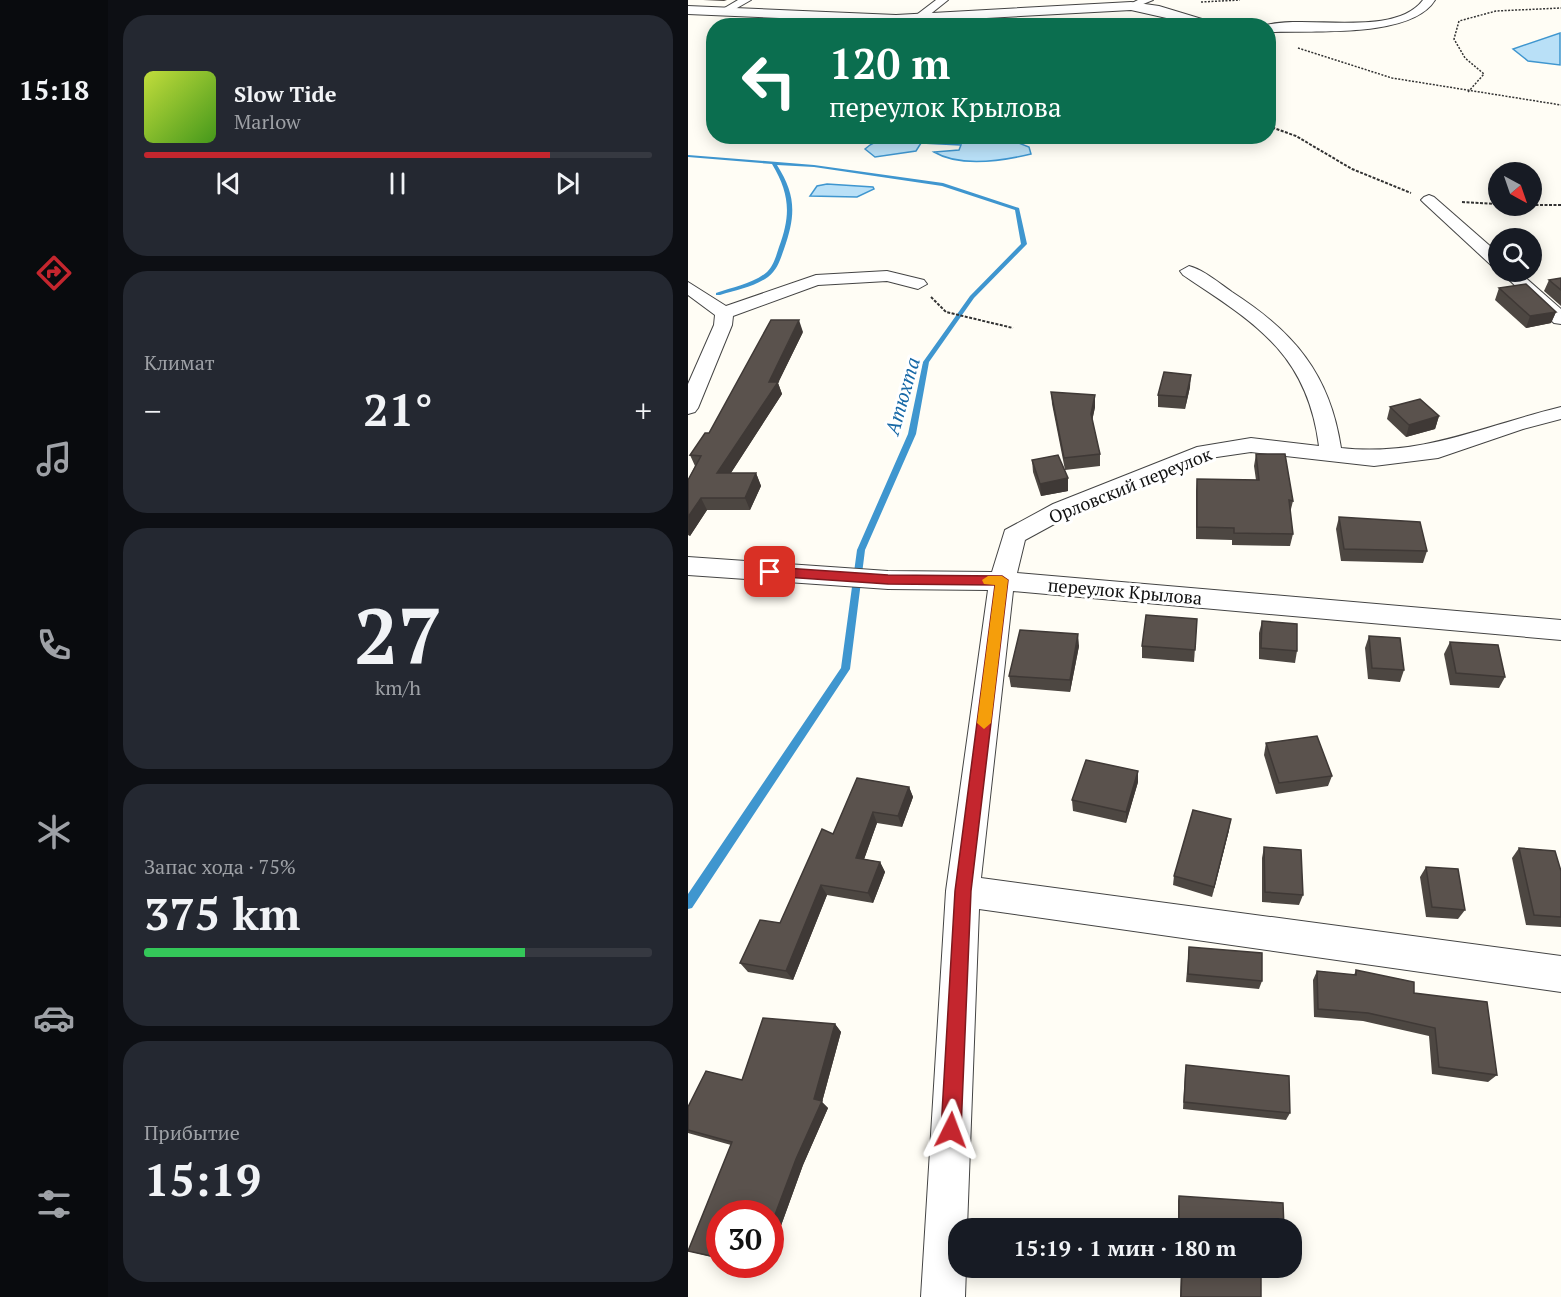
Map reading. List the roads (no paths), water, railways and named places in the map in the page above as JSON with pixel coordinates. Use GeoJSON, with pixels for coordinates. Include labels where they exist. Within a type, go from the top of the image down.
{"type":"FeatureCollection","features":[{"type":"Feature","properties":{"kind":"street"},"geometry":{"type":"LineString","coordinates":[[726,10],[746,0]]}},
{"type":"Feature","properties":{"kind":"street"},"geometry":{"type":"LineString","coordinates":[[919,18],[943,0]]}},
{"type":"Feature","properties":{"kind":"street"},"geometry":{"type":"LineString","coordinates":[[1131,6],[1147,0]]}},
{"type":"Feature","properties":{"kind":"street"},"geometry":{"type":"LineString","coordinates":[[1276,28],[1377,23],[1411,16],[1424,9],[1429,0]]}},
{"type":"Feature","properties":{"kind":"street"},"geometry":{"type":"LineString","coordinates":[[919,18],[1131,6],[1189,18]]}},
{"type":"Feature","properties":{"kind":"street"},"geometry":{"type":"LineString","coordinates":[[688,10],[862,18]]}},
{"type":"Feature","properties":{"kind":"street"},"geometry":{"type":"LineString","coordinates":[[1429,200],[1488,253]]}},
{"type":"Feature","properties":{"kind":"street"},"geometry":{"type":"LineString","coordinates":[[1189,270],[1282,338],[1302,366],[1323,408],[1331,455]]}},
{"type":"Feature","properties":{"kind":"street"},"geometry":{"type":"LineString","coordinates":[[724,313],[816,280],[887,276],[918,284]]}},
{"type":"Feature","properties":{"kind":"street"},"geometry":{"type":"LineString","coordinates":[[1520,282],[1561,319]]}},
{"type":"Feature","properties":{"kind":"street"},"geometry":{"type":"LineString","coordinates":[[688,287],[724,313]]}},
{"type":"Feature","properties":{"kind":"street"},"geometry":{"type":"LineString","coordinates":[[688,408],[723,325],[724,313]]}},
{"type":"Feature","properties":{"kind":"street","name":"Орловский переулок"},"geometry":{"type":"LineString","coordinates":[[943,1297],[963,891],[1002,580],[1014,536],[1061,510],[1205,452],[1251,445],[1374,459],[1438,451],[1516,424],[1561,412]]}},
{"type":"Feature","properties":{"kind":"street","name":"переулок Крылова"},"geometry":{"type":"LineString","coordinates":[[688,566],[888,580],[1002,580],[1561,630]]}},
{"type":"Feature","properties":{"kind":"street"},"geometry":{"type":"LineString","coordinates":[[963,891],[1561,974]]}},
{"type":"Feature","properties":{"kind":"water"},"geometry":{"type":"Polygon","coordinates":[[[1560,33],[1560,65],[1528,61],[1513,49],[1560,33]]]}},
{"type":"Feature","properties":{"kind":"water"},"geometry":{"type":"Polygon","coordinates":[[[872,144],[920,144],[916,151],[875,157],[865,149],[872,144]]]}},
{"type":"Feature","properties":{"kind":"water"},"geometry":{"type":"Polygon","coordinates":[[[941,144],[1021,144],[1029,147],[1031,154],[995,161],[969,162],[934,152],[959,150],[961,145],[941,144]]]}},
{"type":"Feature","properties":{"kind":"water"},"geometry":{"type":"Polygon","coordinates":[[[827,184],[873,187],[874,189],[857,197],[810,196],[817,186],[827,184]]]}},
{"type":"Feature","properties":{"kind":"waterway","name":"Атюхта"},"geometry":{"type":"LineString","coordinates":[[688,156],[774,163]]}},
{"type":"Feature","properties":{"kind":"waterway","name":"Атюхта"},"geometry":{"type":"LineString","coordinates":[[688,904],[845,669],[861,550],[912,434],[926,362],[972,297],[1024,244],[1017,209],[943,185],[814,166],[774,163]]}},
{"type":"Feature","properties":{"kind":"waterway"},"geometry":{"type":"LineString","coordinates":[[718,294],[755,282],[768,274],[776,264],[789,223],[790,203],[785,183],[774,163]]}}]}
